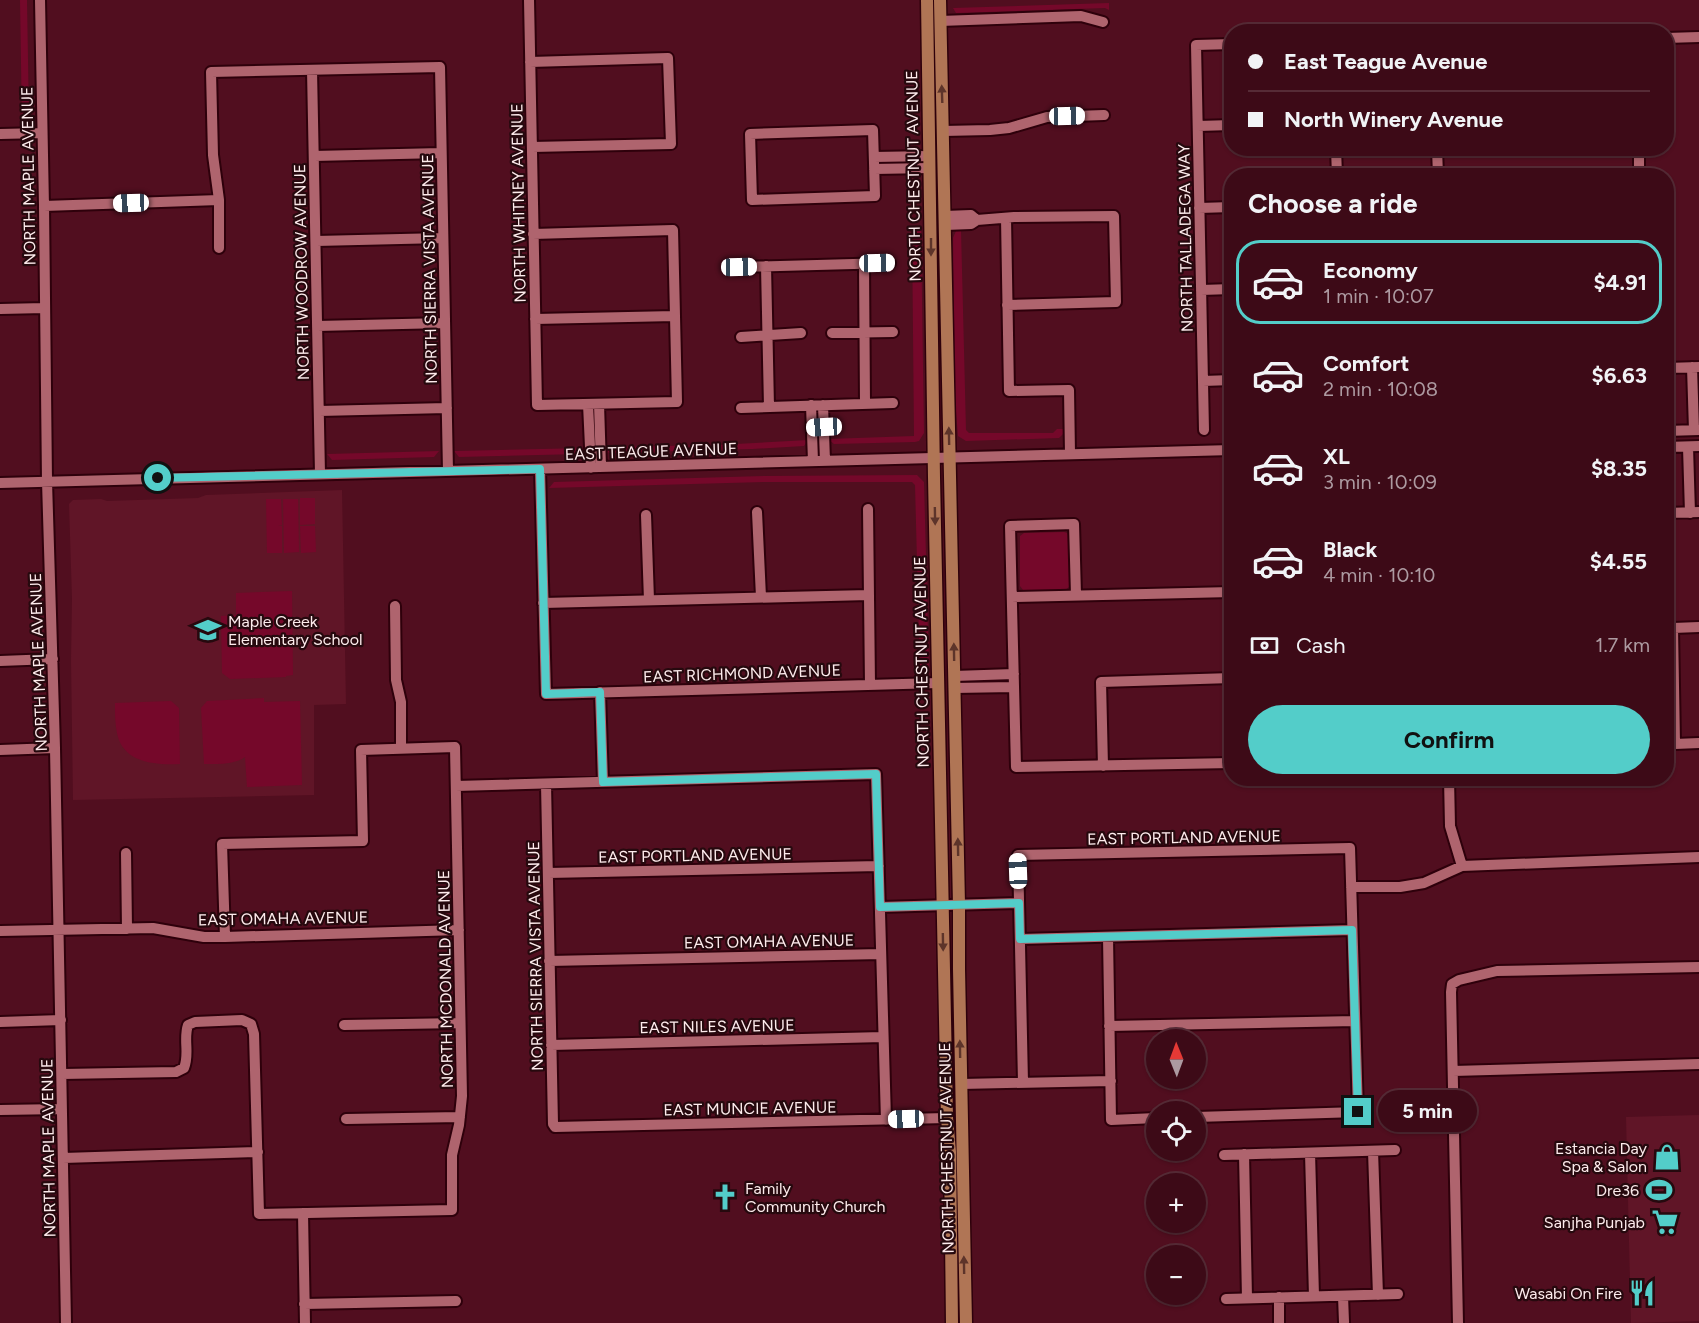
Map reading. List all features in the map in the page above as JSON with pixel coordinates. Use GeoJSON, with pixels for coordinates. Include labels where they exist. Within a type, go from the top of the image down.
{"type":"FeatureCollection","features":[{"type":"Feature","properties":{"kind":"main road","name":"NORTH CHESTNUT AVENUE"},"geometry":{"type":"LineString","coordinates":[[927,0],[938,683],[947,1118],[950,1152],[951,1323]]}},
{"type":"Feature","properties":{"kind":"main road"},"geometry":{"type":"LineString","coordinates":[[933,0],[933,13],[940,21]]}},
{"type":"Feature","properties":{"kind":"main road","name":"NORTH CHESTNUT AVENUE"},"geometry":{"type":"LineString","coordinates":[[940,0],[966,1323]]}},
{"type":"Feature","properties":{"kind":"main road"},"geometry":{"type":"LineString","coordinates":[[930,162],[935,173],[937,216],[941,224],[945,220]]}},
{"type":"Feature","properties":{"kind":"main road"},"geometry":{"type":"LineString","coordinates":[[938,683],[946,688],[947,748],[957,796]]}},
{"type":"Feature","properties":{"kind":"main road"},"geometry":{"type":"LineString","coordinates":[[947,1118],[954,1125],[955,1140],[962,1149]]}},
{"type":"Feature","properties":{"kind":"street","name":"NORTH MAPLE AVENUE"},"geometry":{"type":"LineString","coordinates":[[39,0],[47,481],[56,748],[66,1323]]}},
{"type":"Feature","properties":{"kind":"street","name":"NORTH WHITNEY AVENUE"},"geometry":{"type":"LineString","coordinates":[[529,0],[537,405],[594,404]]}},
{"type":"Feature","properties":{"kind":"street"},"geometry":{"type":"LineString","coordinates":[[940,21],[1081,16],[1102,22]]}},
{"type":"Feature","properties":{"kind":"street"},"geometry":{"type":"LineString","coordinates":[[1674,38],[1699,37]]}},
{"type":"Feature","properties":{"kind":"street","name":"NORTH TALLADEGA WAY"},"geometry":{"type":"LineString","coordinates":[[1204,430],[1196,45],[1224,44]]}},
{"type":"Feature","properties":{"kind":"street"},"geometry":{"type":"LineString","coordinates":[[530,62],[668,58],[671,144],[532,147]]}},
{"type":"Feature","properties":{"kind":"street","name":"NORTH SIERRA VISTA AVENUE"},"geometry":{"type":"LineString","coordinates":[[312,70],[440,67],[448,471]]}},
{"type":"Feature","properties":{"kind":"street"},"geometry":{"type":"LineString","coordinates":[[219,248],[219,200],[213,155],[212,72],[312,70]]}},
{"type":"Feature","properties":{"kind":"street","name":"NORTH WOODROW AVENUE"},"geometry":{"type":"LineString","coordinates":[[312,70],[320,474]]}},
{"type":"Feature","properties":{"kind":"street"},"geometry":{"type":"LineString","coordinates":[[943,131],[990,130],[1009,128],[1047,117],[1104,115]]}},
{"type":"Feature","properties":{"kind":"street"},"geometry":{"type":"LineString","coordinates":[[1198,126],[1224,125]]}},
{"type":"Feature","properties":{"kind":"street"},"geometry":{"type":"LineString","coordinates":[[873,130],[874,157],[875,196],[752,200],[750,134],[873,130]]}},
{"type":"Feature","properties":{"kind":"street"},"geometry":{"type":"LineString","coordinates":[[0,134],[42,133]]}},
{"type":"Feature","properties":{"kind":"street"},"geometry":{"type":"LineString","coordinates":[[314,156],[441,153]]}},
{"type":"Feature","properties":{"kind":"street"},"geometry":{"type":"LineString","coordinates":[[874,157],[896,156],[930,162]]}},
{"type":"Feature","properties":{"kind":"street"},"geometry":{"type":"LineString","coordinates":[[896,156],[896,169]]}},
{"type":"Feature","properties":{"kind":"street"},"geometry":{"type":"LineString","coordinates":[[874,169],[896,169],[930,162]]}},
{"type":"Feature","properties":{"kind":"street"},"geometry":{"type":"LineString","coordinates":[[44,206],[219,200]]}},
{"type":"Feature","properties":{"kind":"street"},"geometry":{"type":"LineString","coordinates":[[1199,208],[1224,207]]}},
{"type":"Feature","properties":{"kind":"street"},"geometry":{"type":"LineString","coordinates":[[945,220],[971,225],[977,220],[1006,218],[1114,216],[1116,303],[1007,305]]}},
{"type":"Feature","properties":{"kind":"street"},"geometry":{"type":"LineString","coordinates":[[1006,218],[1009,391],[1069,390],[1070,454]]}},
{"type":"Feature","properties":{"kind":"street"},"geometry":{"type":"LineString","coordinates":[[533,234],[673,230],[677,402],[594,404],[596,468]]}},
{"type":"Feature","properties":{"kind":"street"},"geometry":{"type":"LineString","coordinates":[[315,241],[443,238]]}},
{"type":"Feature","properties":{"kind":"street"},"geometry":{"type":"LineString","coordinates":[[739,267],[890,263]]}},
{"type":"Feature","properties":{"kind":"street"},"geometry":{"type":"LineString","coordinates":[[864,264],[865,404]]}},
{"type":"Feature","properties":{"kind":"street"},"geometry":{"type":"LineString","coordinates":[[766,266],[769,407]]}},
{"type":"Feature","properties":{"kind":"street"},"geometry":{"type":"LineString","coordinates":[[1201,290],[1224,290]]}},
{"type":"Feature","properties":{"kind":"street"},"geometry":{"type":"LineString","coordinates":[[0,309],[45,308]]}},
{"type":"Feature","properties":{"kind":"street"},"geometry":{"type":"LineString","coordinates":[[535,319],[675,316]]}},
{"type":"Feature","properties":{"kind":"street"},"geometry":{"type":"LineString","coordinates":[[317,326],[445,323]]}},
{"type":"Feature","properties":{"kind":"street"},"geometry":{"type":"LineString","coordinates":[[832,333],[892,332]]}},
{"type":"Feature","properties":{"kind":"street"},"geometry":{"type":"LineString","coordinates":[[741,337],[801,333]]}},
{"type":"Feature","properties":{"kind":"street"},"geometry":{"type":"LineString","coordinates":[[1674,368],[1696,367],[1697,430],[1674,431]]}},
{"type":"Feature","properties":{"kind":"street"},"geometry":{"type":"LineString","coordinates":[[1203,381],[1224,380]]}},
{"type":"Feature","properties":{"kind":"street"},"geometry":{"type":"LineString","coordinates":[[741,408],[893,403]]}},
{"type":"Feature","properties":{"kind":"street"},"geometry":{"type":"LineString","coordinates":[[811,405],[813,461]]}},
{"type":"Feature","properties":{"kind":"street"},"geometry":{"type":"LineString","coordinates":[[823,405],[825,460]]}},
{"type":"Feature","properties":{"kind":"street"},"geometry":{"type":"LineString","coordinates":[[319,411],[447,408]]}},
{"type":"Feature","properties":{"kind":"street"},"geometry":{"type":"LineString","coordinates":[[812,428],[824,427]]}},
{"type":"Feature","properties":{"kind":"street"},"geometry":{"type":"LineString","coordinates":[[1674,447],[1693,446],[1694,513],[1674,513]]}},
{"type":"Feature","properties":{"kind":"street","name":"EAST TEAGUE AVENUE"},"geometry":{"type":"LineString","coordinates":[[0,483],[1224,450]]}},
{"type":"Feature","properties":{"kind":"street"},"geometry":{"type":"LineString","coordinates":[[540,469],[543,603],[869,595]]}},
{"type":"Feature","properties":{"kind":"street"},"geometry":{"type":"LineString","coordinates":[[868,509],[870,685]]}},
{"type":"Feature","properties":{"kind":"street"},"geometry":{"type":"LineString","coordinates":[[757,512],[761,597]]}},
{"type":"Feature","properties":{"kind":"street"},"geometry":{"type":"LineString","coordinates":[[646,515],[650,600]]}},
{"type":"Feature","properties":{"kind":"street"},"geometry":{"type":"LineString","coordinates":[[1076,596],[1074,524],[1010,526],[1016,767],[1224,763]]}},
{"type":"Feature","properties":{"kind":"street"},"geometry":{"type":"LineString","coordinates":[[1012,597],[1224,592]]}},
{"type":"Feature","properties":{"kind":"street","name":"EAST RICHMOND AVENUE"},"geometry":{"type":"LineString","coordinates":[[543,603],[546,694],[938,683]]}},
{"type":"Feature","properties":{"kind":"street"},"geometry":{"type":"LineString","coordinates":[[225,937],[222,844],[363,841],[362,750],[402,749],[401,702],[396,680],[395,606]]}},
{"type":"Feature","properties":{"kind":"street"},"geometry":{"type":"LineString","coordinates":[[1674,628],[1699,627]]}},
{"type":"Feature","properties":{"kind":"street"},"geometry":{"type":"LineString","coordinates":[[0,661],[53,659]]}},
{"type":"Feature","properties":{"kind":"street"},"geometry":{"type":"LineString","coordinates":[[954,682],[979,675],[1014,674]]}},
{"type":"Feature","properties":{"kind":"street"},"geometry":{"type":"LineString","coordinates":[[979,675],[979,688]]}},
{"type":"Feature","properties":{"kind":"street"},"geometry":{"type":"LineString","coordinates":[[1103,766],[1101,681],[1224,678]]}},
{"type":"Feature","properties":{"kind":"street"},"geometry":{"type":"LineString","coordinates":[[954,682],[979,688],[1014,687]]}},
{"type":"Feature","properties":{"kind":"street"},"geometry":{"type":"LineString","coordinates":[[1674,686],[1675,744],[1699,743]]}},
{"type":"Feature","properties":{"kind":"street"},"geometry":{"type":"LineString","coordinates":[[600,692],[603,782]]}},
{"type":"Feature","properties":{"kind":"street","name":"NORTH MCDONALD AVENUE"},"geometry":{"type":"LineString","coordinates":[[303,1213],[452,1210],[452,1155],[462,1096],[455,747],[402,749]]}},
{"type":"Feature","properties":{"kind":"street"},"geometry":{"type":"LineString","coordinates":[[0,750],[56,748]]}},
{"type":"Feature","properties":{"kind":"street"},"geometry":{"type":"LineString","coordinates":[[456,786],[876,774],[886,1120]]}},
{"type":"Feature","properties":{"kind":"street","name":"NORTH SIERRA VISTA AVENUE"},"geometry":{"type":"LineString","coordinates":[[546,784],[553,1124],[555,1127]]}},
{"type":"Feature","properties":{"kind":"street"},"geometry":{"type":"LineString","coordinates":[[1449,786],[1450,826],[1462,866]]}},
{"type":"Feature","properties":{"kind":"street","name":"EAST PORTLAND AVENUE"},"geometry":{"type":"LineString","coordinates":[[1019,903],[1018,855],[1350,848],[1351,887]]}},
{"type":"Feature","properties":{"kind":"street"},"geometry":{"type":"LineString","coordinates":[[126,853],[127,928]]}},
{"type":"Feature","properties":{"kind":"street"},"geometry":{"type":"LineString","coordinates":[[1206,1117],[1358,1112],[1351,887],[1400,887],[1424,884],[1462,866],[1699,857]]}},
{"type":"Feature","properties":{"kind":"street","name":"EAST PORTLAND AVENUE"},"geometry":{"type":"LineString","coordinates":[[548,873],[879,866]]}},
{"type":"Feature","properties":{"kind":"street"},"geometry":{"type":"LineString","coordinates":[[880,907],[1019,903],[1023,1082]]}},
{"type":"Feature","properties":{"kind":"street","name":"EAST OMAHA AVENUE"},"geometry":{"type":"LineString","coordinates":[[0,931],[153,928],[204,937],[225,937],[459,930]]}},
{"type":"Feature","properties":{"kind":"street"},"geometry":{"type":"LineString","coordinates":[[1020,939],[1352,930]]}},
{"type":"Feature","properties":{"kind":"street"},"geometry":{"type":"LineString","coordinates":[[1108,937],[1111,1119],[1146,1118]]}},
{"type":"Feature","properties":{"kind":"street","name":"EAST OMAHA AVENUE"},"geometry":{"type":"LineString","coordinates":[[549,962],[881,954]]}},
{"type":"Feature","properties":{"kind":"street"},"geometry":{"type":"LineString","coordinates":[[1458,1323],[1452,984],[1459,980],[1497,971],[1699,967]]}},
{"type":"Feature","properties":{"kind":"street"},"geometry":{"type":"LineString","coordinates":[[0,1022],[61,1020]]}},
{"type":"Feature","properties":{"kind":"street"},"geometry":{"type":"LineString","coordinates":[[62,1074],[176,1072],[184,1068],[187,1061],[185,1034],[188,1025],[195,1022],[242,1020],[251,1024],[254,1034],[259,1214],[303,1213],[305,1323]]}},
{"type":"Feature","properties":{"kind":"street"},"geometry":{"type":"LineString","coordinates":[[1110,1026],[1355,1021]]}},
{"type":"Feature","properties":{"kind":"street"},"geometry":{"type":"LineString","coordinates":[[344,1025],[460,1023]]}},
{"type":"Feature","properties":{"kind":"street","name":"EAST NILES AVENUE"},"geometry":{"type":"LineString","coordinates":[[551,1045],[883,1037]]}},
{"type":"Feature","properties":{"kind":"street"},"geometry":{"type":"LineString","coordinates":[[1453,1071],[1699,1064]]}},
{"type":"Feature","properties":{"kind":"street"},"geometry":{"type":"LineString","coordinates":[[961,1084],[1111,1081]]}},
{"type":"Feature","properties":{"kind":"street"},"geometry":{"type":"LineString","coordinates":[[0,1110],[62,1109]]}},
{"type":"Feature","properties":{"kind":"street"},"geometry":{"type":"LineString","coordinates":[[346,1119],[460,1117]]}},
{"type":"Feature","properties":{"kind":"street","name":"EAST MUNCIE AVENUE"},"geometry":{"type":"LineString","coordinates":[[555,1127],[947,1118]]}},
{"type":"Feature","properties":{"kind":"street"},"geometry":{"type":"LineString","coordinates":[[1224,1155],[1395,1150]]}},
{"type":"Feature","properties":{"kind":"street"},"geometry":{"type":"LineString","coordinates":[[1373,1151],[1378,1295]]}},
{"type":"Feature","properties":{"kind":"street"},"geometry":{"type":"LineString","coordinates":[[63,1158],[258,1152]]}},
{"type":"Feature","properties":{"kind":"street"},"geometry":{"type":"LineString","coordinates":[[1310,1153],[1314,1296]]}},
{"type":"Feature","properties":{"kind":"street"},"geometry":{"type":"LineString","coordinates":[[1244,1154],[1247,1298]]}},
{"type":"Feature","properties":{"kind":"street"},"geometry":{"type":"LineString","coordinates":[[1226,1299],[1398,1294]]}},
{"type":"Feature","properties":{"kind":"street"},"geometry":{"type":"LineString","coordinates":[[1343,1296],[1344,1323]]}},
{"type":"Feature","properties":{"kind":"street"},"geometry":{"type":"LineString","coordinates":[[1279,1297],[1279,1323]]}},
{"type":"Feature","properties":{"kind":"street"},"geometry":{"type":"LineString","coordinates":[[58,1323],[66,1298]]}},
{"type":"Feature","properties":{"kind":"street"},"geometry":{"type":"LineString","coordinates":[[304,1304],[456,1301]]}},
{"type":"Feature","properties":{"kind":"shaded area"},"geometry":{"type":"Polygon","coordinates":[[[20,0],[27,0],[29,118],[26,125],[22,127],[20,0]]]}},
{"type":"Feature","properties":{"kind":"shaded area"},"geometry":{"type":"Polygon","coordinates":[[[1109,3],[1109,10],[1105,8],[956,13],[953,8],[1109,3]]]}},
{"type":"Feature","properties":{"kind":"shaded area"},"geometry":{"type":"Polygon","coordinates":[[[912,229],[921,229],[924,433],[919,441],[915,442],[834,444],[828,439],[914,436],[912,229]]]}},
{"type":"Feature","properties":{"kind":"shaded area"},"geometry":{"type":"Polygon","coordinates":[[[961,229],[966,430],[969,433],[1053,433],[1057,429],[1063,429],[1063,434],[1059,438],[966,441],[958,436],[955,400],[953,238],[956,231],[961,229]]]}},
{"type":"Feature","properties":{"kind":"shaded area"},"geometry":{"type":"Polygon","coordinates":[[[808,440],[804,446],[752,449],[609,453],[605,447],[717,445],[808,440]]]}},
{"type":"Feature","properties":{"kind":"shaded area"},"geometry":{"type":"Polygon","coordinates":[[[586,448],[580,454],[459,457],[454,451],[586,448]]]}},
{"type":"Feature","properties":{"kind":"shaded area"},"geometry":{"type":"Polygon","coordinates":[[[439,451],[434,457],[332,460],[327,454],[439,451]]]}},
{"type":"Feature","properties":{"kind":"shaded area"},"geometry":{"type":"Polygon","coordinates":[[[917,475],[924,482],[929,670],[920,676],[915,485],[912,482],[764,482],[549,488],[554,482],[764,476],[917,475]]]}},
{"type":"Feature","properties":{"kind":"shaded area","name":"Maple Creek Elementary School"},"geometry":{"type":"Polygon","coordinates":[[[342,490],[346,704],[314,705],[314,795],[73,800],[69,504],[73,500],[198,498],[206,495],[342,490]]]}},
{"type":"Feature","properties":{"kind":"shaded area"},"geometry":{"type":"Polygon","coordinates":[[[300,498],[315,498],[315,524],[300,525],[300,498]]]}},
{"type":"Feature","properties":{"kind":"shaded area"},"geometry":{"type":"Polygon","coordinates":[[[266,499],[281,499],[282,525],[278,526],[282,526],[282,553],[267,553],[266,499]]]}},
{"type":"Feature","properties":{"kind":"shaded area"},"geometry":{"type":"Polygon","coordinates":[[[283,499],[298,499],[299,552],[284,553],[283,499]]]}},
{"type":"Feature","properties":{"kind":"shaded area"},"geometry":{"type":"Polygon","coordinates":[[[300,526],[315,526],[316,552],[301,553],[300,526]]]}},
{"type":"Feature","properties":{"kind":"shaded area"},"geometry":{"type":"Polygon","coordinates":[[[1064,532],[1069,537],[1069,587],[1065,590],[1023,590],[1020,586],[1020,536],[1024,533],[1064,532]]]}},
{"type":"Feature","properties":{"kind":"shaded area"},"geometry":{"type":"Polygon","coordinates":[[[292,591],[293,675],[230,679],[222,673],[221,616],[236,615],[236,593],[292,591]]]}},
{"type":"Feature","properties":{"kind":"shaded area"},"geometry":{"type":"Polygon","coordinates":[[[264,698],[264,702],[300,701],[302,785],[247,787],[245,757],[231,763],[204,764],[201,708],[207,701],[264,698]]]}},
{"type":"Feature","properties":{"kind":"shaded area"},"geometry":{"type":"Polygon","coordinates":[[[171,701],[179,708],[180,764],[153,763],[135,758],[128,753],[118,737],[115,703],[171,701]]]}},
{"type":"Feature","properties":{"kind":"shaded area"},"geometry":{"type":"Polygon","coordinates":[[[1699,1115],[1699,1321],[1631,1323],[1626,1117],[1699,1115]]]}},
{"type":"Feature","properties":{"kind":"place","name":"Maple Creek Elementary School"},"geometry":{"type":"Point","coordinates":[208,630]}},
{"type":"Feature","properties":{"kind":"place","name":"Estancia Day Spa & Salon"},"geometry":{"type":"Point","coordinates":[1667,1157]}},
{"type":"Feature","properties":{"kind":"place","name":"Dre36"},"geometry":{"type":"Point","coordinates":[1659,1190]}},
{"type":"Feature","properties":{"kind":"place","name":"Family Community Church"},"geometry":{"type":"Point","coordinates":[725,1197]}},
{"type":"Feature","properties":{"kind":"place","name":"Sanjha Punjab"},"geometry":{"type":"Point","coordinates":[1665,1222]}},
{"type":"Feature","properties":{"kind":"place","name":"Wasabi On Fire"},"geometry":{"type":"Point","coordinates":[1642,1293]}},
{"type":"Feature","properties":{"kind":"route"},"geometry":{"type":"LineString","coordinates":[[158,478],[540,469],[546,694],[600,692],[603,782],[876,774],[880,907],[1019,903],[1020,939],[1352,930],[1358,1112]]}}]}
